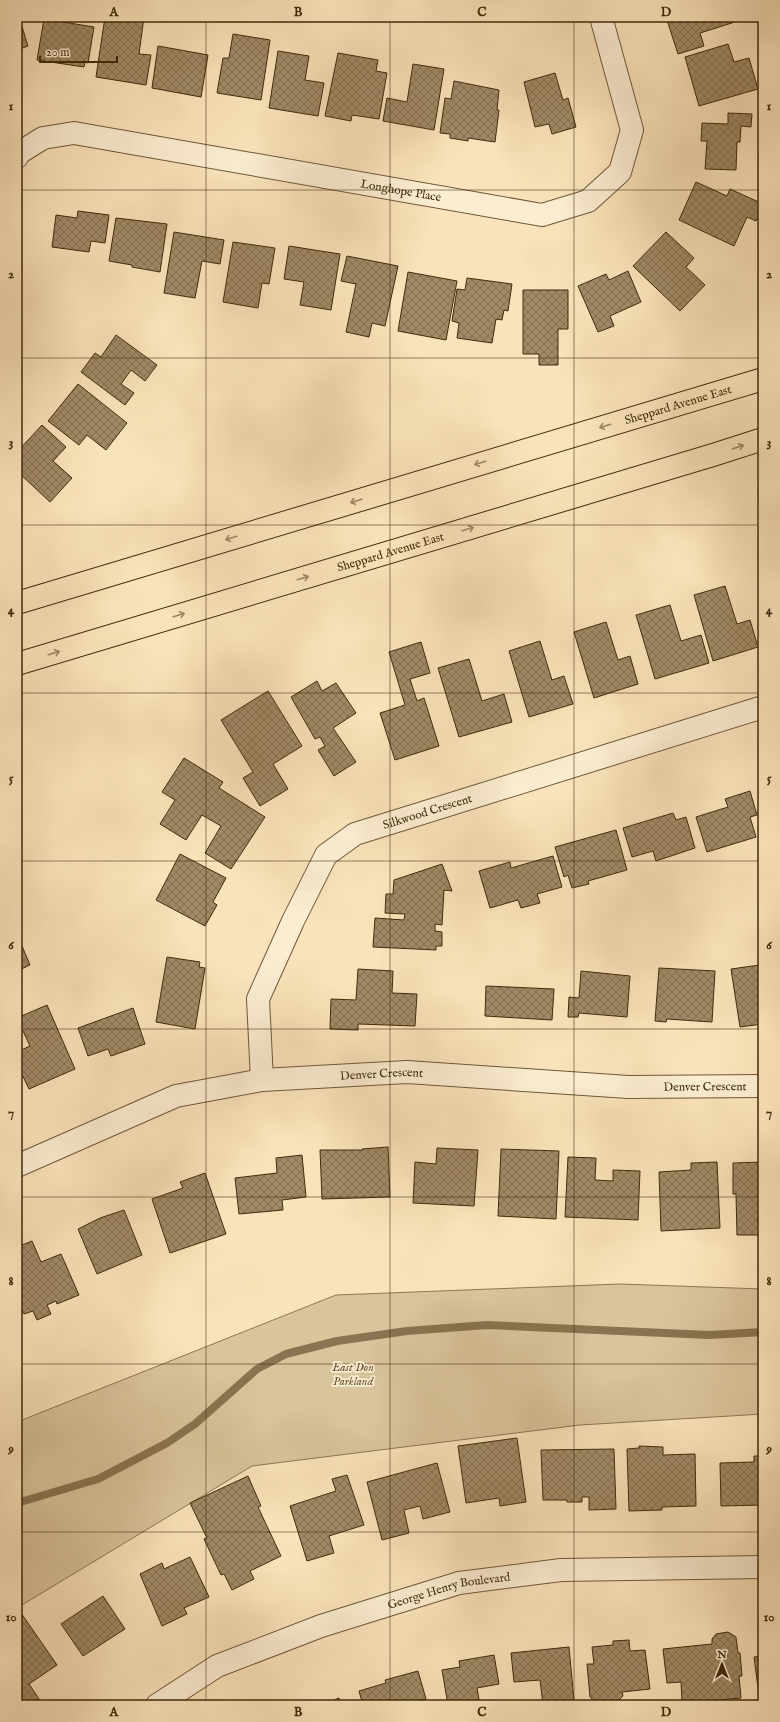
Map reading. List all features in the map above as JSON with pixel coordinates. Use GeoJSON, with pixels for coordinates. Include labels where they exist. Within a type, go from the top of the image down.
{"type":"FeatureCollection","features":[{"type":"Feature","properties":{"kind":"main road","name":"Sheppard Avenue East"},"geometry":{"type":"LineString","coordinates":[[17,603],[763,379]]}},
{"type":"Feature","properties":{"kind":"main road","name":"Sheppard Avenue East"},"geometry":{"type":"LineString","coordinates":[[17,664],[763,439]]}},
{"type":"Feature","properties":{"kind":"street","name":"Longhope Place"},"geometry":{"type":"LineString","coordinates":[[17,157],[19,153],[43,138],[74,134],[542,215],[588,201],[620,172],[632,130],[600,17]]}},
{"type":"Feature","properties":{"kind":"street","name":"Silkwood Crescent"},"geometry":{"type":"LineString","coordinates":[[262,1080],[258,999],[293,921],[326,855],[355,834],[763,707]]}},
{"type":"Feature","properties":{"kind":"street","name":"Denver Crescent"},"geometry":{"type":"LineString","coordinates":[[17,1166],[176,1096],[262,1080],[407,1072],[628,1087],[763,1086]]}},
{"type":"Feature","properties":{"kind":"street","name":"George Henry Boulevard"},"geometry":{"type":"LineString","coordinates":[[157,1705],[217,1666],[321,1626],[459,1583],[561,1570],[763,1567]]}},
{"type":"Feature","properties":{"kind":"green space","name":"East Don Parkland"},"geometry":{"type":"Polygon","coordinates":[[[620,1284],[763,1289],[763,1414],[580,1425],[252,1466],[17,1608],[17,1422],[336,1295],[620,1284]]]}},
{"type":"Feature","properties":{"kind":"building"},"geometry":{"type":"Polygon","coordinates":[[[19,17],[28,46],[17,50],[17,18],[19,17]]]}},
{"type":"Feature","properties":{"kind":"building"},"geometry":{"type":"Polygon","coordinates":[[[105,17],[144,17],[139,54],[151,55],[146,85],[96,77],[105,17]]]}},
{"type":"Feature","properties":{"kind":"building"},"geometry":{"type":"Polygon","coordinates":[[[666,17],[733,17],[735,22],[700,33],[704,46],[678,54],[666,17]]]}},
{"type":"Feature","properties":{"kind":"building"},"geometry":{"type":"Polygon","coordinates":[[[44,19],[94,27],[88,63],[85,62],[84,67],[37,60],[44,19]]]}},
{"type":"Feature","properties":{"kind":"building"},"geometry":{"type":"Polygon","coordinates":[[[233,34],[270,40],[261,100],[217,93],[223,58],[229,58],[233,34]]]}},
{"type":"Feature","properties":{"kind":"building"},"geometry":{"type":"Polygon","coordinates":[[[728,44],[734,62],[749,58],[758,89],[699,106],[685,57],[728,44]]]}},
{"type":"Feature","properties":{"kind":"building"},"geometry":{"type":"Polygon","coordinates":[[[158,46],[208,55],[201,97],[152,88],[158,46]]]}},
{"type":"Feature","properties":{"kind":"building"},"geometry":{"type":"Polygon","coordinates":[[[278,51],[309,56],[305,80],[324,83],[318,116],[269,108],[278,51]]]}},
{"type":"Feature","properties":{"kind":"building"},"geometry":{"type":"Polygon","coordinates":[[[338,53],[378,60],[376,71],[387,73],[379,119],[352,115],[351,121],[325,116],[338,53]]]}},
{"type":"Feature","properties":{"kind":"building"},"geometry":{"type":"Polygon","coordinates":[[[413,64],[444,69],[434,130],[383,121],[387,98],[407,102],[413,64]]]}},
{"type":"Feature","properties":{"kind":"building"},"geometry":{"type":"Polygon","coordinates":[[[555,73],[563,100],[568,98],[576,127],[552,134],[549,124],[535,127],[524,82],[555,73]]]}},
{"type":"Feature","properties":{"kind":"building"},"geometry":{"type":"Polygon","coordinates":[[[454,81],[499,90],[497,110],[499,110],[495,142],[468,138],[468,141],[450,138],[450,134],[440,133],[445,98],[451,99],[454,81]]]}},
{"type":"Feature","properties":{"kind":"building"},"geometry":{"type":"Polygon","coordinates":[[[728,113],[752,114],[751,127],[741,126],[740,142],[737,142],[736,170],[705,169],[707,141],[701,141],[702,123],[728,124],[728,113]]]}},
{"type":"Feature","properties":{"kind":"building"},"geometry":{"type":"Polygon","coordinates":[[[696,182],[727,196],[730,189],[763,204],[756,221],[747,217],[734,246],[679,220],[696,182]]]}},
{"type":"Feature","properties":{"kind":"building"},"geometry":{"type":"Polygon","coordinates":[[[78,211],[109,215],[105,243],[91,241],[89,252],[52,247],[56,215],[77,218],[78,211]]]}},
{"type":"Feature","properties":{"kind":"building"},"geometry":{"type":"Polygon","coordinates":[[[116,218],[167,224],[160,272],[109,261],[116,218]]]}},
{"type":"Feature","properties":{"kind":"building"},"geometry":{"type":"Polygon","coordinates":[[[174,232],[224,240],[220,264],[202,261],[195,298],[164,293],[174,232]]]}},
{"type":"Feature","properties":{"kind":"building"},"geometry":{"type":"Polygon","coordinates":[[[666,232],[694,258],[686,267],[705,285],[680,311],[633,266],[666,232]]]}},
{"type":"Feature","properties":{"kind":"building"},"geometry":{"type":"Polygon","coordinates":[[[233,242],[275,248],[269,284],[262,283],[258,308],[223,302],[233,242]]]}},
{"type":"Feature","properties":{"kind":"building"},"geometry":{"type":"Polygon","coordinates":[[[289,246],[340,254],[331,310],[300,305],[304,282],[284,279],[289,246]]]}},
{"type":"Feature","properties":{"kind":"building"},"geometry":{"type":"Polygon","coordinates":[[[347,256],[398,266],[385,326],[372,323],[369,337],[346,332],[356,284],[341,281],[347,256]]]}},
{"type":"Feature","properties":{"kind":"building"},"geometry":{"type":"Polygon","coordinates":[[[628,271],[641,302],[610,316],[614,326],[598,332],[578,286],[606,274],[609,280],[628,271]]]}},
{"type":"Feature","properties":{"kind":"building"},"geometry":{"type":"Polygon","coordinates":[[[408,272],[457,281],[446,340],[398,331],[408,272]]]}},
{"type":"Feature","properties":{"kind":"building"},"geometry":{"type":"Polygon","coordinates":[[[467,278],[512,284],[508,311],[504,310],[502,320],[496,319],[492,343],[457,338],[459,323],[452,321],[457,289],[465,290],[467,278]]]}},
{"type":"Feature","properties":{"kind":"building"},"geometry":{"type":"Polygon","coordinates":[[[523,290],[568,290],[568,329],[558,329],[558,365],[539,365],[539,354],[523,354],[523,290]]]}},
{"type":"Feature","properties":{"kind":"building"},"geometry":{"type":"Polygon","coordinates":[[[116,335],[157,365],[145,381],[131,370],[121,384],[134,393],[125,405],[81,372],[95,353],[101,357],[116,335]]]}},
{"type":"Feature","properties":{"kind":"building"},"geometry":{"type":"Polygon","coordinates":[[[78,384],[127,423],[106,450],[87,435],[79,445],[48,421],[78,384]]]}},
{"type":"Feature","properties":{"kind":"building"},"geometry":{"type":"Polygon","coordinates":[[[42,425],[66,447],[53,461],[72,478],[50,502],[17,471],[17,452],[42,425]]]}},
{"type":"Feature","properties":{"kind":"building"},"geometry":{"type":"Polygon","coordinates":[[[725,586],[737,624],[750,620],[758,647],[713,661],[694,595],[725,586]]]}},
{"type":"Feature","properties":{"kind":"building"},"geometry":{"type":"Polygon","coordinates":[[[670,605],[681,641],[701,635],[709,663],[655,679],[636,615],[670,605]]]}},
{"type":"Feature","properties":{"kind":"building"},"geometry":{"type":"Polygon","coordinates":[[[606,622],[618,660],[630,656],[638,684],[594,698],[574,632],[606,622]]]}},
{"type":"Feature","properties":{"kind":"building"},"geometry":{"type":"Polygon","coordinates":[[[540,641],[552,680],[564,676],[573,704],[529,717],[509,651],[540,641]]]}},
{"type":"Feature","properties":{"kind":"building"},"geometry":{"type":"Polygon","coordinates":[[[421,642],[430,673],[410,679],[417,701],[424,698],[439,746],[395,760],[380,713],[405,705],[389,652],[421,642]]]}},
{"type":"Feature","properties":{"kind":"building"},"geometry":{"type":"Polygon","coordinates":[[[469,659],[482,701],[504,694],[512,722],[459,737],[438,668],[469,659]]]}},
{"type":"Feature","properties":{"kind":"building"},"geometry":{"type":"Polygon","coordinates":[[[317,681],[322,691],[336,683],[356,713],[333,728],[356,762],[334,776],[318,750],[325,746],[320,737],[315,739],[291,697],[317,681]]]}},
{"type":"Feature","properties":{"kind":"building"},"geometry":{"type":"Polygon","coordinates":[[[268,691],[302,746],[273,764],[288,789],[260,806],[243,778],[253,772],[221,720],[268,691]]]}},
{"type":"Feature","properties":{"kind":"building"},"geometry":{"type":"Polygon","coordinates":[[[184,758],[223,782],[219,788],[265,817],[231,869],[205,853],[221,826],[202,815],[186,840],[160,824],[175,800],[162,792],[184,758]]]}},
{"type":"Feature","properties":{"kind":"building"},"geometry":{"type":"Polygon","coordinates":[[[750,791],[757,815],[750,817],[756,837],[707,852],[696,817],[728,807],[725,799],[750,791]]]}},
{"type":"Feature","properties":{"kind":"building"},"geometry":{"type":"Polygon","coordinates":[[[673,813],[676,820],[686,817],[695,848],[656,861],[653,851],[632,857],[623,828],[673,813]]]}},
{"type":"Feature","properties":{"kind":"building"},"geometry":{"type":"Polygon","coordinates":[[[616,830],[627,870],[588,881],[589,884],[572,888],[568,875],[564,877],[555,847],[616,830]]]}},
{"type":"Feature","properties":{"kind":"building"},"geometry":{"type":"Polygon","coordinates":[[[180,854],[226,878],[213,902],[217,905],[205,926],[156,900],[180,854]]]}},
{"type":"Feature","properties":{"kind":"building"},"geometry":{"type":"Polygon","coordinates":[[[553,856],[562,887],[537,894],[540,903],[521,908],[518,900],[490,908],[479,871],[510,862],[511,868],[553,856]]]}},
{"type":"Feature","properties":{"kind":"building"},"geometry":{"type":"Polygon","coordinates":[[[442,864],[452,891],[444,890],[442,925],[435,924],[435,931],[442,932],[442,946],[436,946],[436,950],[373,947],[375,918],[404,920],[405,914],[385,913],[386,894],[393,894],[394,880],[442,864]]]}},
{"type":"Feature","properties":{"kind":"building"},"geometry":{"type":"Polygon","coordinates":[[[17,934],[30,965],[17,971],[17,934]]]}},
{"type":"Feature","properties":{"kind":"building"},"geometry":{"type":"Polygon","coordinates":[[[167,957],[200,962],[199,967],[205,968],[195,1029],[156,1022],[167,957]]]}},
{"type":"Feature","properties":{"kind":"building"},"geometry":{"type":"Polygon","coordinates":[[[760,965],[760,968],[763,967],[763,1024],[740,1027],[731,969],[760,965]]]}},
{"type":"Feature","properties":{"kind":"building"},"geometry":{"type":"Polygon","coordinates":[[[659,968],[715,971],[712,1022],[667,1019],[666,1022],[655,1021],[659,968]]]}},
{"type":"Feature","properties":{"kind":"building"},"geometry":{"type":"Polygon","coordinates":[[[358,969],[393,971],[392,993],[417,994],[415,1026],[358,1024],[358,1030],[330,1029],[331,999],[356,1000],[358,969]]]}},
{"type":"Feature","properties":{"kind":"building"},"geometry":{"type":"Polygon","coordinates":[[[581,971],[630,976],[627,1017],[579,1013],[578,1017],[568,1017],[569,997],[579,998],[581,971]]]}},
{"type":"Feature","properties":{"kind":"building"},"geometry":{"type":"Polygon","coordinates":[[[486,986],[554,989],[552,1020],[485,1016],[486,986]]]}},
{"type":"Feature","properties":{"kind":"building"},"geometry":{"type":"Polygon","coordinates":[[[47,1005],[75,1069],[29,1089],[17,1064],[17,1052],[30,1046],[17,1018],[47,1005]]]}},
{"type":"Feature","properties":{"kind":"building"},"geometry":{"type":"Polygon","coordinates":[[[133,1008],[145,1044],[111,1056],[108,1049],[88,1056],[78,1028],[133,1008]]]}},
{"type":"Feature","properties":{"kind":"building"},"geometry":{"type":"Polygon","coordinates":[[[388,1147],[390,1197],[322,1199],[320,1150],[363,1150],[362,1149],[388,1147]]]}},
{"type":"Feature","properties":{"kind":"building"},"geometry":{"type":"Polygon","coordinates":[[[437,1148],[478,1150],[474,1206],[413,1203],[415,1162],[436,1164],[437,1148]]]}},
{"type":"Feature","properties":{"kind":"building"},"geometry":{"type":"Polygon","coordinates":[[[501,1149],[559,1151],[556,1219],[498,1216],[501,1149]]]}},
{"type":"Feature","properties":{"kind":"building"},"geometry":{"type":"Polygon","coordinates":[[[302,1155],[306,1197],[282,1200],[283,1210],[239,1214],[235,1178],[277,1173],[276,1158],[302,1155]]]}},
{"type":"Feature","properties":{"kind":"building"},"geometry":{"type":"Polygon","coordinates":[[[568,1157],[596,1158],[595,1180],[613,1181],[613,1170],[640,1171],[638,1220],[565,1217],[568,1157]]]}},
{"type":"Feature","properties":{"kind":"building"},"geometry":{"type":"Polygon","coordinates":[[[717,1162],[720,1228],[661,1231],[659,1172],[691,1170],[691,1163],[717,1162]]]}},
{"type":"Feature","properties":{"kind":"building"},"geometry":{"type":"Polygon","coordinates":[[[763,1162],[763,1217],[758,1217],[759,1235],[737,1235],[736,1194],[733,1194],[733,1163],[763,1162]]]}},
{"type":"Feature","properties":{"kind":"building"},"geometry":{"type":"Polygon","coordinates":[[[205,1173],[226,1234],[170,1253],[152,1199],[183,1188],[180,1182],[205,1173]]]}},
{"type":"Feature","properties":{"kind":"building"},"geometry":{"type":"Polygon","coordinates":[[[124,1210],[142,1255],[97,1274],[78,1229],[100,1218],[124,1210]]]}},
{"type":"Feature","properties":{"kind":"building"},"geometry":{"type":"Polygon","coordinates":[[[32,1241],[41,1262],[61,1254],[79,1295],[57,1304],[56,1301],[47,1305],[51,1314],[37,1320],[33,1311],[24,1314],[17,1299],[17,1247],[32,1241]]]}},
{"type":"Feature","properties":{"kind":"building"},"geometry":{"type":"Polygon","coordinates":[[[517,1438],[526,1502],[500,1506],[499,1498],[466,1503],[458,1446],[517,1438]]]}},
{"type":"Feature","properties":{"kind":"building"},"geometry":{"type":"Polygon","coordinates":[[[639,1446],[663,1447],[663,1455],[695,1454],[696,1506],[662,1507],[662,1510],[629,1511],[627,1449],[639,1448],[639,1446]]]}},
{"type":"Feature","properties":{"kind":"building"},"geometry":{"type":"Polygon","coordinates":[[[614,1449],[616,1509],[589,1510],[589,1497],[582,1497],[582,1502],[567,1502],[567,1500],[543,1500],[541,1450],[614,1449]]]}},
{"type":"Feature","properties":{"kind":"building"},"geometry":{"type":"Polygon","coordinates":[[[754,1456],[763,1456],[763,1505],[721,1506],[720,1463],[754,1462],[754,1456]]]}},
{"type":"Feature","properties":{"kind":"building"},"geometry":{"type":"Polygon","coordinates":[[[437,1463],[450,1512],[423,1519],[420,1506],[404,1510],[409,1533],[382,1540],[367,1482],[437,1463]]]}},
{"type":"Feature","properties":{"kind":"building"},"geometry":{"type":"Polygon","coordinates":[[[347,1475],[364,1525],[329,1536],[334,1553],[307,1561],[290,1506],[336,1491],[332,1479],[347,1475]]]}},
{"type":"Feature","properties":{"kind":"building"},"geometry":{"type":"Polygon","coordinates":[[[248,1476],[261,1506],[258,1507],[281,1556],[250,1571],[254,1579],[232,1590],[224,1574],[221,1575],[204,1539],[207,1538],[190,1503],[248,1476]]]}},
{"type":"Feature","properties":{"kind":"building"},"geometry":{"type":"Polygon","coordinates":[[[190,1557],[209,1597],[184,1608],[187,1614],[162,1626],[140,1574],[162,1563],[164,1569],[190,1557]]]}},
{"type":"Feature","properties":{"kind":"building"},"geometry":{"type":"Polygon","coordinates":[[[103,1596],[125,1629],[83,1656],[61,1624],[103,1596]]]}},
{"type":"Feature","properties":{"kind":"building"},"geometry":{"type":"Polygon","coordinates":[[[19,1610],[57,1665],[29,1684],[43,1705],[17,1705],[17,1612],[19,1610]]]}},
{"type":"Feature","properties":{"kind":"building"},"geometry":{"type":"Polygon","coordinates":[[[728,1632],[736,1637],[738,1653],[740,1653],[742,1676],[739,1676],[741,1698],[695,1702],[695,1700],[682,1701],[681,1682],[667,1683],[663,1649],[712,1644],[712,1639],[716,1634],[728,1632]]]}},
{"type":"Feature","properties":{"kind":"building"},"geometry":{"type":"Polygon","coordinates":[[[629,1640],[630,1651],[645,1650],[650,1689],[622,1692],[623,1696],[615,1704],[599,1705],[590,1697],[587,1664],[594,1664],[592,1647],[613,1645],[613,1641],[629,1640]]]}},
{"type":"Feature","properties":{"kind":"building"},"geometry":{"type":"Polygon","coordinates":[[[569,1647],[574,1701],[543,1705],[540,1680],[514,1682],[511,1653],[569,1647]]]}},
{"type":"Feature","properties":{"kind":"building"},"geometry":{"type":"Polygon","coordinates":[[[494,1655],[499,1684],[477,1688],[480,1705],[448,1705],[442,1670],[460,1667],[459,1661],[494,1655]]]}},
{"type":"Feature","properties":{"kind":"building"},"geometry":{"type":"Polygon","coordinates":[[[763,1656],[763,1695],[759,1695],[754,1657],[763,1656]]]}},
{"type":"Feature","properties":{"kind":"building"},"geometry":{"type":"Polygon","coordinates":[[[418,1671],[426,1699],[415,1701],[416,1705],[363,1705],[359,1691],[386,1683],[385,1680],[418,1671]]]}},
{"type":"Feature","properties":{"kind":"building"},"geometry":{"type":"Polygon","coordinates":[[[339,1698],[341,1705],[321,1705],[339,1698]]]}},
{"type":"Feature","properties":{"kind":"waterway"},"geometry":{"type":"LineString","coordinates":[[17,1503],[98,1479],[167,1443],[195,1424],[257,1369],[286,1354],[337,1341],[407,1331],[487,1325],[709,1335],[763,1332]]}}]}
